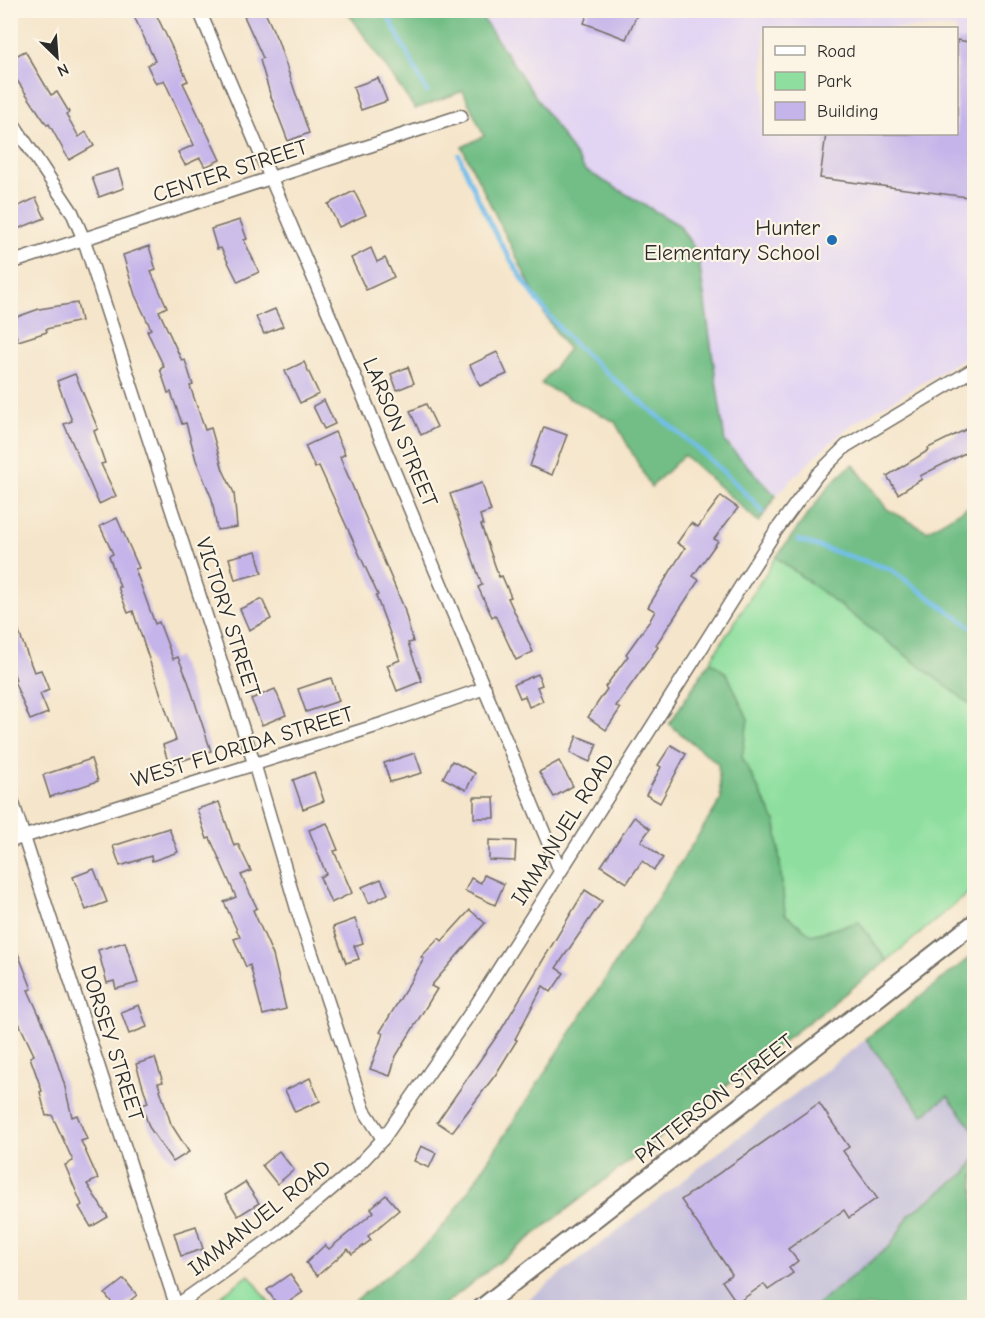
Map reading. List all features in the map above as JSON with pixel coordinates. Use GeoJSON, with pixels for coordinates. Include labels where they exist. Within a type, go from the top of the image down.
{"type":"FeatureCollection","features":[{"type":"Feature","properties":{"kind":"main road","name":"PATTERSON STREET"},"geometry":{"type":"LineString","coordinates":[[481,1308],[975,923]]}},
{"type":"Feature","properties":{"kind":"street","name":"LARSON STREET"},"geometry":{"type":"LineString","coordinates":[[199,10],[272,179],[560,871]]}},
{"type":"Feature","properties":{"kind":"street","name":"CENTER STREET"},"geometry":{"type":"LineString","coordinates":[[10,262],[84,240],[461,116]]}},
{"type":"Feature","properties":{"kind":"street","name":"VICTORY STREET"},"geometry":{"type":"LineString","coordinates":[[10,119],[72,212],[84,240],[254,763],[297,909],[364,1110],[383,1139]]}},
{"type":"Feature","properties":{"kind":"street","name":"IMMANUEL ROAD"},"geometry":{"type":"LineString","coordinates":[[175,1306],[279,1233],[355,1169],[383,1139],[476,1005],[775,532],[817,475],[846,446],[975,369]]}},
{"type":"Feature","properties":{"kind":"street","name":"WEST FLORIDA STREET"},"geometry":{"type":"LineString","coordinates":[[10,842],[485,688]]}},
{"type":"Feature","properties":{"kind":"street","name":"DORSEY STREET"},"geometry":{"type":"LineString","coordinates":[[10,794],[175,1306]]}},
{"type":"Feature","properties":{"kind":"shaded area","name":"Hunter Elementary School"},"geometry":{"type":"Polygon","coordinates":[[[483,10],[974,11],[974,352],[851,425],[815,456],[776,496],[725,442],[698,254],[679,225],[585,170],[481,15],[483,10]]]}},
{"type":"Feature","properties":{"kind":"shaded area"},"geometry":{"type":"Polygon","coordinates":[[[866,1039],[923,1115],[948,1096],[974,1131],[974,1160],[968,1172],[909,1215],[891,1245],[814,1307],[517,1308],[866,1039]]]}},
{"type":"Feature","properties":{"kind":"green space"},"geometry":{"type":"Polygon","coordinates":[[[347,11],[483,11],[481,16],[585,170],[679,225],[698,254],[725,442],[776,496],[759,522],[684,455],[651,487],[615,422],[541,384],[568,350],[545,315],[462,147],[484,136],[463,91],[415,109],[347,11]]]}},
{"type":"Feature","properties":{"kind":"green space"},"geometry":{"type":"Polygon","coordinates":[[[853,464],[887,509],[927,531],[974,503],[974,707],[776,557],[832,482],[853,464]]]}},
{"type":"Feature","properties":{"kind":"green space"},"geometry":{"type":"Polygon","coordinates":[[[776,557],[974,707],[974,888],[887,961],[859,922],[811,935],[785,914],[776,823],[742,757],[748,719],[727,674],[710,661],[776,557]]]}},
{"type":"Feature","properties":{"kind":"green space"},"geometry":{"type":"Polygon","coordinates":[[[710,661],[727,674],[748,719],[742,757],[776,823],[785,914],[812,935],[859,922],[887,961],[441,1307],[347,1307],[428,1243],[454,1213],[721,800],[718,764],[669,724],[710,661]]]}},
{"type":"Feature","properties":{"kind":"green space"},"geometry":{"type":"Polygon","coordinates":[[[974,954],[974,1131],[948,1096],[923,1115],[866,1039],[974,954]]]}},
{"type":"Feature","properties":{"kind":"green space"},"geometry":{"type":"Polygon","coordinates":[[[974,1160],[974,1307],[814,1307],[891,1245],[909,1215],[967,1172],[974,1160]]]}},
{"type":"Feature","properties":{"kind":"green space"},"geometry":{"type":"Polygon","coordinates":[[[249,1275],[273,1307],[206,1307],[249,1275]]]}},
{"type":"Feature","properties":{"kind":"building"},"geometry":{"type":"Polygon","coordinates":[[[131,10],[154,10],[188,81],[183,83],[220,160],[205,167],[200,158],[185,165],[178,152],[194,145],[164,80],[156,84],[147,65],[155,61],[131,10]]]}},
{"type":"Feature","properties":{"kind":"building"},"geometry":{"type":"Polygon","coordinates":[[[257,10],[264,10],[278,41],[309,133],[288,141],[270,94],[260,60],[263,58],[244,16],[257,10]]]}},
{"type":"Feature","properties":{"kind":"building"},"geometry":{"type":"Polygon","coordinates":[[[589,10],[639,10],[626,39],[584,23],[589,10]]]}},
{"type":"Feature","properties":{"kind":"building"},"geometry":{"type":"Polygon","coordinates":[[[958,40],[975,43],[975,198],[820,178],[826,135],[958,135],[958,40]]]}},
{"type":"Feature","properties":{"kind":"building"},"geometry":{"type":"Polygon","coordinates":[[[25,51],[51,95],[57,92],[69,112],[66,114],[79,137],[86,132],[94,146],[69,160],[49,124],[47,125],[10,70],[10,59],[25,51]]]}},
{"type":"Feature","properties":{"kind":"building"},"geometry":{"type":"Polygon","coordinates":[[[378,78],[387,101],[361,110],[353,87],[378,78]]]}},
{"type":"Feature","properties":{"kind":"building"},"geometry":{"type":"Polygon","coordinates":[[[118,169],[124,188],[99,197],[92,177],[118,169]]]}},
{"type":"Feature","properties":{"kind":"building"},"geometry":{"type":"Polygon","coordinates":[[[354,191],[366,215],[339,227],[328,204],[354,191]]]}},
{"type":"Feature","properties":{"kind":"building"},"geometry":{"type":"Polygon","coordinates":[[[36,198],[45,218],[10,232],[10,210],[36,198]]]}},
{"type":"Feature","properties":{"kind":"building"},"geometry":{"type":"Polygon","coordinates":[[[240,220],[247,239],[244,240],[259,272],[238,282],[221,248],[217,249],[211,229],[240,220]]]}},
{"type":"Feature","properties":{"kind":"building"},"geometry":{"type":"Polygon","coordinates":[[[149,246],[156,270],[151,272],[167,307],[159,311],[182,361],[185,360],[193,385],[190,386],[205,430],[211,428],[223,470],[234,493],[237,527],[217,530],[212,499],[196,460],[186,423],[182,424],[171,392],[168,393],[160,369],[164,367],[147,331],[151,329],[135,295],[123,255],[149,246]]]}},
{"type":"Feature","properties":{"kind":"building"},"geometry":{"type":"Polygon","coordinates":[[[371,248],[377,262],[385,258],[394,277],[366,290],[351,258],[371,248]]]}},
{"type":"Feature","properties":{"kind":"building"},"geometry":{"type":"Polygon","coordinates":[[[77,303],[81,321],[46,329],[47,332],[18,341],[11,319],[39,309],[77,303]]]}},
{"type":"Feature","properties":{"kind":"building"},"geometry":{"type":"Polygon","coordinates":[[[275,309],[283,326],[264,334],[256,317],[275,309]]]}},
{"type":"Feature","properties":{"kind":"building"},"geometry":{"type":"Polygon","coordinates":[[[497,352],[507,374],[480,386],[470,365],[497,352]]]}},
{"type":"Feature","properties":{"kind":"building"},"geometry":{"type":"Polygon","coordinates":[[[304,362],[319,394],[300,403],[285,371],[304,362]]]}},
{"type":"Feature","properties":{"kind":"building"},"geometry":{"type":"Polygon","coordinates":[[[408,367],[414,383],[397,390],[391,374],[408,367]]]}},
{"type":"Feature","properties":{"kind":"building"},"geometry":{"type":"Polygon","coordinates":[[[75,374],[98,429],[94,431],[105,463],[101,464],[116,496],[99,504],[64,424],[72,421],[57,381],[75,374]]]}},
{"type":"Feature","properties":{"kind":"building"},"geometry":{"type":"Polygon","coordinates":[[[324,400],[335,424],[324,429],[313,406],[324,400]]]}},
{"type":"Feature","properties":{"kind":"building"},"geometry":{"type":"Polygon","coordinates":[[[426,404],[437,427],[421,435],[410,411],[426,404]]]}},
{"type":"Feature","properties":{"kind":"building"},"geometry":{"type":"Polygon","coordinates":[[[975,425],[975,448],[920,476],[922,479],[898,494],[887,476],[929,450],[928,448],[975,425]]]}},
{"type":"Feature","properties":{"kind":"building"},"geometry":{"type":"Polygon","coordinates":[[[544,427],[567,435],[552,475],[530,466],[544,427]]]}},
{"type":"Feature","properties":{"kind":"building"},"geometry":{"type":"Polygon","coordinates":[[[335,432],[345,454],[340,457],[404,608],[413,642],[408,643],[422,681],[397,691],[387,665],[400,660],[376,596],[378,595],[319,466],[315,468],[305,446],[335,432]]]}},
{"type":"Feature","properties":{"kind":"building"},"geometry":{"type":"Polygon","coordinates":[[[482,483],[491,511],[480,515],[483,525],[481,525],[499,577],[502,576],[511,597],[508,598],[533,652],[516,660],[495,615],[492,617],[478,587],[482,585],[450,494],[482,483]]]}},
{"type":"Feature","properties":{"kind":"building"},"geometry":{"type":"Polygon","coordinates":[[[721,496],[738,508],[714,539],[718,541],[693,576],[699,580],[656,645],[658,647],[616,706],[620,709],[606,730],[588,717],[655,611],[648,607],[685,548],[677,543],[691,523],[698,527],[721,496]]]}},
{"type":"Feature","properties":{"kind":"building"},"geometry":{"type":"Polygon","coordinates":[[[117,518],[139,568],[135,569],[155,624],[159,622],[173,659],[178,657],[188,681],[211,751],[169,765],[163,745],[176,740],[133,611],[128,613],[118,587],[120,587],[109,556],[113,554],[100,526],[117,518]]]}},
{"type":"Feature","properties":{"kind":"building"},"geometry":{"type":"Polygon","coordinates":[[[256,551],[262,573],[235,580],[229,558],[256,551]]]}},
{"type":"Feature","properties":{"kind":"building"},"geometry":{"type":"Polygon","coordinates":[[[262,599],[271,619],[249,630],[240,609],[262,599]]]}},
{"type":"Feature","properties":{"kind":"building"},"geometry":{"type":"Polygon","coordinates":[[[10,609],[34,672],[41,670],[49,690],[40,694],[48,713],[30,720],[14,681],[16,680],[10,663],[10,609]]]}},
{"type":"Feature","properties":{"kind":"building"},"geometry":{"type":"Polygon","coordinates":[[[538,674],[542,685],[537,687],[543,701],[529,707],[525,696],[520,698],[514,684],[538,674]]]}},
{"type":"Feature","properties":{"kind":"building"},"geometry":{"type":"Polygon","coordinates":[[[331,678],[339,701],[306,712],[298,689],[331,678]]]}},
{"type":"Feature","properties":{"kind":"building"},"geometry":{"type":"Polygon","coordinates":[[[275,689],[286,715],[262,725],[251,699],[275,689]]]}},
{"type":"Feature","properties":{"kind":"building"},"geometry":{"type":"Polygon","coordinates":[[[577,736],[597,744],[590,762],[570,753],[577,736]]]}},
{"type":"Feature","properties":{"kind":"building"},"geometry":{"type":"Polygon","coordinates":[[[671,745],[686,754],[660,803],[646,795],[661,767],[658,765],[671,745]]]}},
{"type":"Feature","properties":{"kind":"building"},"geometry":{"type":"Polygon","coordinates":[[[415,753],[422,773],[390,782],[384,763],[415,753]]]}},
{"type":"Feature","properties":{"kind":"building"},"geometry":{"type":"Polygon","coordinates":[[[91,759],[98,781],[50,797],[43,775],[91,759]]]}},
{"type":"Feature","properties":{"kind":"building"},"geometry":{"type":"Polygon","coordinates":[[[452,761],[475,773],[466,790],[443,778],[452,761]]]}},
{"type":"Feature","properties":{"kind":"building"},"geometry":{"type":"Polygon","coordinates":[[[559,761],[573,786],[554,797],[539,772],[559,761]]]}},
{"type":"Feature","properties":{"kind":"building"},"geometry":{"type":"Polygon","coordinates":[[[314,772],[324,801],[303,809],[293,780],[314,772]]]}},
{"type":"Feature","properties":{"kind":"building"},"geometry":{"type":"Polygon","coordinates":[[[474,797],[494,797],[495,818],[474,818],[474,797]]]}},
{"type":"Feature","properties":{"kind":"building"},"geometry":{"type":"Polygon","coordinates":[[[219,802],[234,846],[238,844],[251,871],[241,875],[257,908],[253,910],[273,955],[286,1009],[263,1015],[250,965],[246,967],[234,939],[240,937],[224,902],[236,897],[210,838],[207,839],[197,809],[219,802]]]}},
{"type":"Feature","properties":{"kind":"building"},"geometry":{"type":"Polygon","coordinates":[[[634,817],[650,829],[641,841],[663,858],[654,870],[642,861],[627,883],[601,866],[634,817]]]}},
{"type":"Feature","properties":{"kind":"building"},"geometry":{"type":"Polygon","coordinates":[[[327,823],[338,850],[334,851],[352,893],[331,903],[320,877],[326,874],[309,830],[327,823]]]}},
{"type":"Feature","properties":{"kind":"building"},"geometry":{"type":"Polygon","coordinates":[[[169,828],[178,852],[152,861],[151,856],[120,866],[113,846],[169,828]]]}},
{"type":"Feature","properties":{"kind":"building"},"geometry":{"type":"Polygon","coordinates":[[[489,840],[516,841],[515,861],[489,860],[489,840]]]}},
{"type":"Feature","properties":{"kind":"building"},"geometry":{"type":"Polygon","coordinates":[[[94,869],[107,902],[86,910],[73,877],[94,869]]]}},
{"type":"Feature","properties":{"kind":"building"},"geometry":{"type":"Polygon","coordinates":[[[484,875],[504,884],[495,905],[465,891],[471,878],[481,883],[484,875]]]}},
{"type":"Feature","properties":{"kind":"building"},"geometry":{"type":"Polygon","coordinates":[[[381,879],[388,894],[369,903],[362,887],[381,879]]]}},
{"type":"Feature","properties":{"kind":"building"},"geometry":{"type":"Polygon","coordinates":[[[585,890],[602,901],[556,968],[564,973],[551,992],[543,986],[515,1039],[517,1040],[496,1074],[452,1132],[437,1122],[501,1030],[585,890]]]}},
{"type":"Feature","properties":{"kind":"building"},"geometry":{"type":"Polygon","coordinates":[[[470,910],[485,923],[431,986],[437,989],[396,1056],[390,1076],[370,1069],[383,1034],[380,1032],[424,959],[421,957],[439,938],[442,941],[470,910]]]}},
{"type":"Feature","properties":{"kind":"building"},"geometry":{"type":"Polygon","coordinates":[[[355,919],[363,943],[354,946],[359,959],[346,963],[333,927],[355,919]]]}},
{"type":"Feature","properties":{"kind":"building"},"geometry":{"type":"Polygon","coordinates":[[[10,933],[32,989],[28,990],[47,1032],[64,1083],[72,1117],[77,1115],[87,1139],[81,1141],[98,1179],[87,1184],[108,1217],[91,1227],[79,1207],[82,1205],[65,1165],[73,1161],[52,1115],[46,1116],[40,1092],[42,1091],[30,1057],[34,1055],[10,1004],[10,933]]]}},
{"type":"Feature","properties":{"kind":"building"},"geometry":{"type":"Polygon","coordinates":[[[125,942],[138,983],[116,989],[114,981],[107,983],[98,950],[125,942]]]}},
{"type":"Feature","properties":{"kind":"building"},"geometry":{"type":"Polygon","coordinates":[[[139,1005],[147,1027],[129,1034],[121,1012],[139,1005]]]}},
{"type":"Feature","properties":{"kind":"building"},"geometry":{"type":"Polygon","coordinates":[[[155,1058],[163,1082],[158,1083],[171,1124],[189,1152],[173,1162],[149,1127],[142,1105],[148,1103],[136,1064],[155,1058]]]}},
{"type":"Feature","properties":{"kind":"building"},"geometry":{"type":"Polygon","coordinates":[[[310,1078],[320,1101],[295,1112],[285,1090],[310,1078]]]}},
{"type":"Feature","properties":{"kind":"building"},"geometry":{"type":"Polygon","coordinates":[[[819,1103],[849,1147],[843,1151],[877,1198],[849,1218],[844,1210],[788,1249],[798,1261],[789,1268],[793,1273],[768,1290],[764,1284],[737,1303],[722,1281],[732,1274],[681,1200],[819,1103]]]}},
{"type":"Feature","properties":{"kind":"building"},"geometry":{"type":"Polygon","coordinates":[[[421,1146],[436,1153],[429,1168],[414,1161],[421,1146]]]}},
{"type":"Feature","properties":{"kind":"building"},"geometry":{"type":"Polygon","coordinates":[[[279,1151],[294,1170],[277,1184],[262,1165],[279,1151]]]}},
{"type":"Feature","properties":{"kind":"building"},"geometry":{"type":"Polygon","coordinates":[[[245,1182],[259,1203],[238,1216],[225,1195],[245,1182]]]}},
{"type":"Feature","properties":{"kind":"building"},"geometry":{"type":"Polygon","coordinates":[[[386,1195],[399,1210],[368,1236],[371,1240],[352,1254],[348,1249],[317,1276],[306,1263],[325,1245],[329,1249],[374,1212],[371,1208],[386,1195]]]}},
{"type":"Feature","properties":{"kind":"building"},"geometry":{"type":"Polygon","coordinates":[[[196,1226],[203,1249],[181,1256],[174,1233],[196,1226]]]}},
{"type":"Feature","properties":{"kind":"building"},"geometry":{"type":"Polygon","coordinates":[[[290,1274],[303,1292],[280,1308],[267,1290],[290,1274]]]}},
{"type":"Feature","properties":{"kind":"building"},"geometry":{"type":"Polygon","coordinates":[[[124,1279],[137,1295],[121,1308],[116,1308],[105,1294],[124,1279]]]}},
{"type":"Feature","properties":{"kind":"waterway"},"geometry":{"type":"LineString","coordinates":[[385,10],[427,92]]}},
{"type":"Feature","properties":{"kind":"waterway"},"geometry":{"type":"LineString","coordinates":[[459,155],[482,207],[510,259],[526,285],[562,331],[605,371],[698,449],[763,512]]}},
{"type":"Feature","properties":{"kind":"waterway"},"geometry":{"type":"LineString","coordinates":[[798,540],[890,569],[974,629]]}},
{"type":"Feature","properties":{"kind":"place","name":"Hunter Elementary School"},"geometry":{"type":"Point","coordinates":[832,240]}}]}
